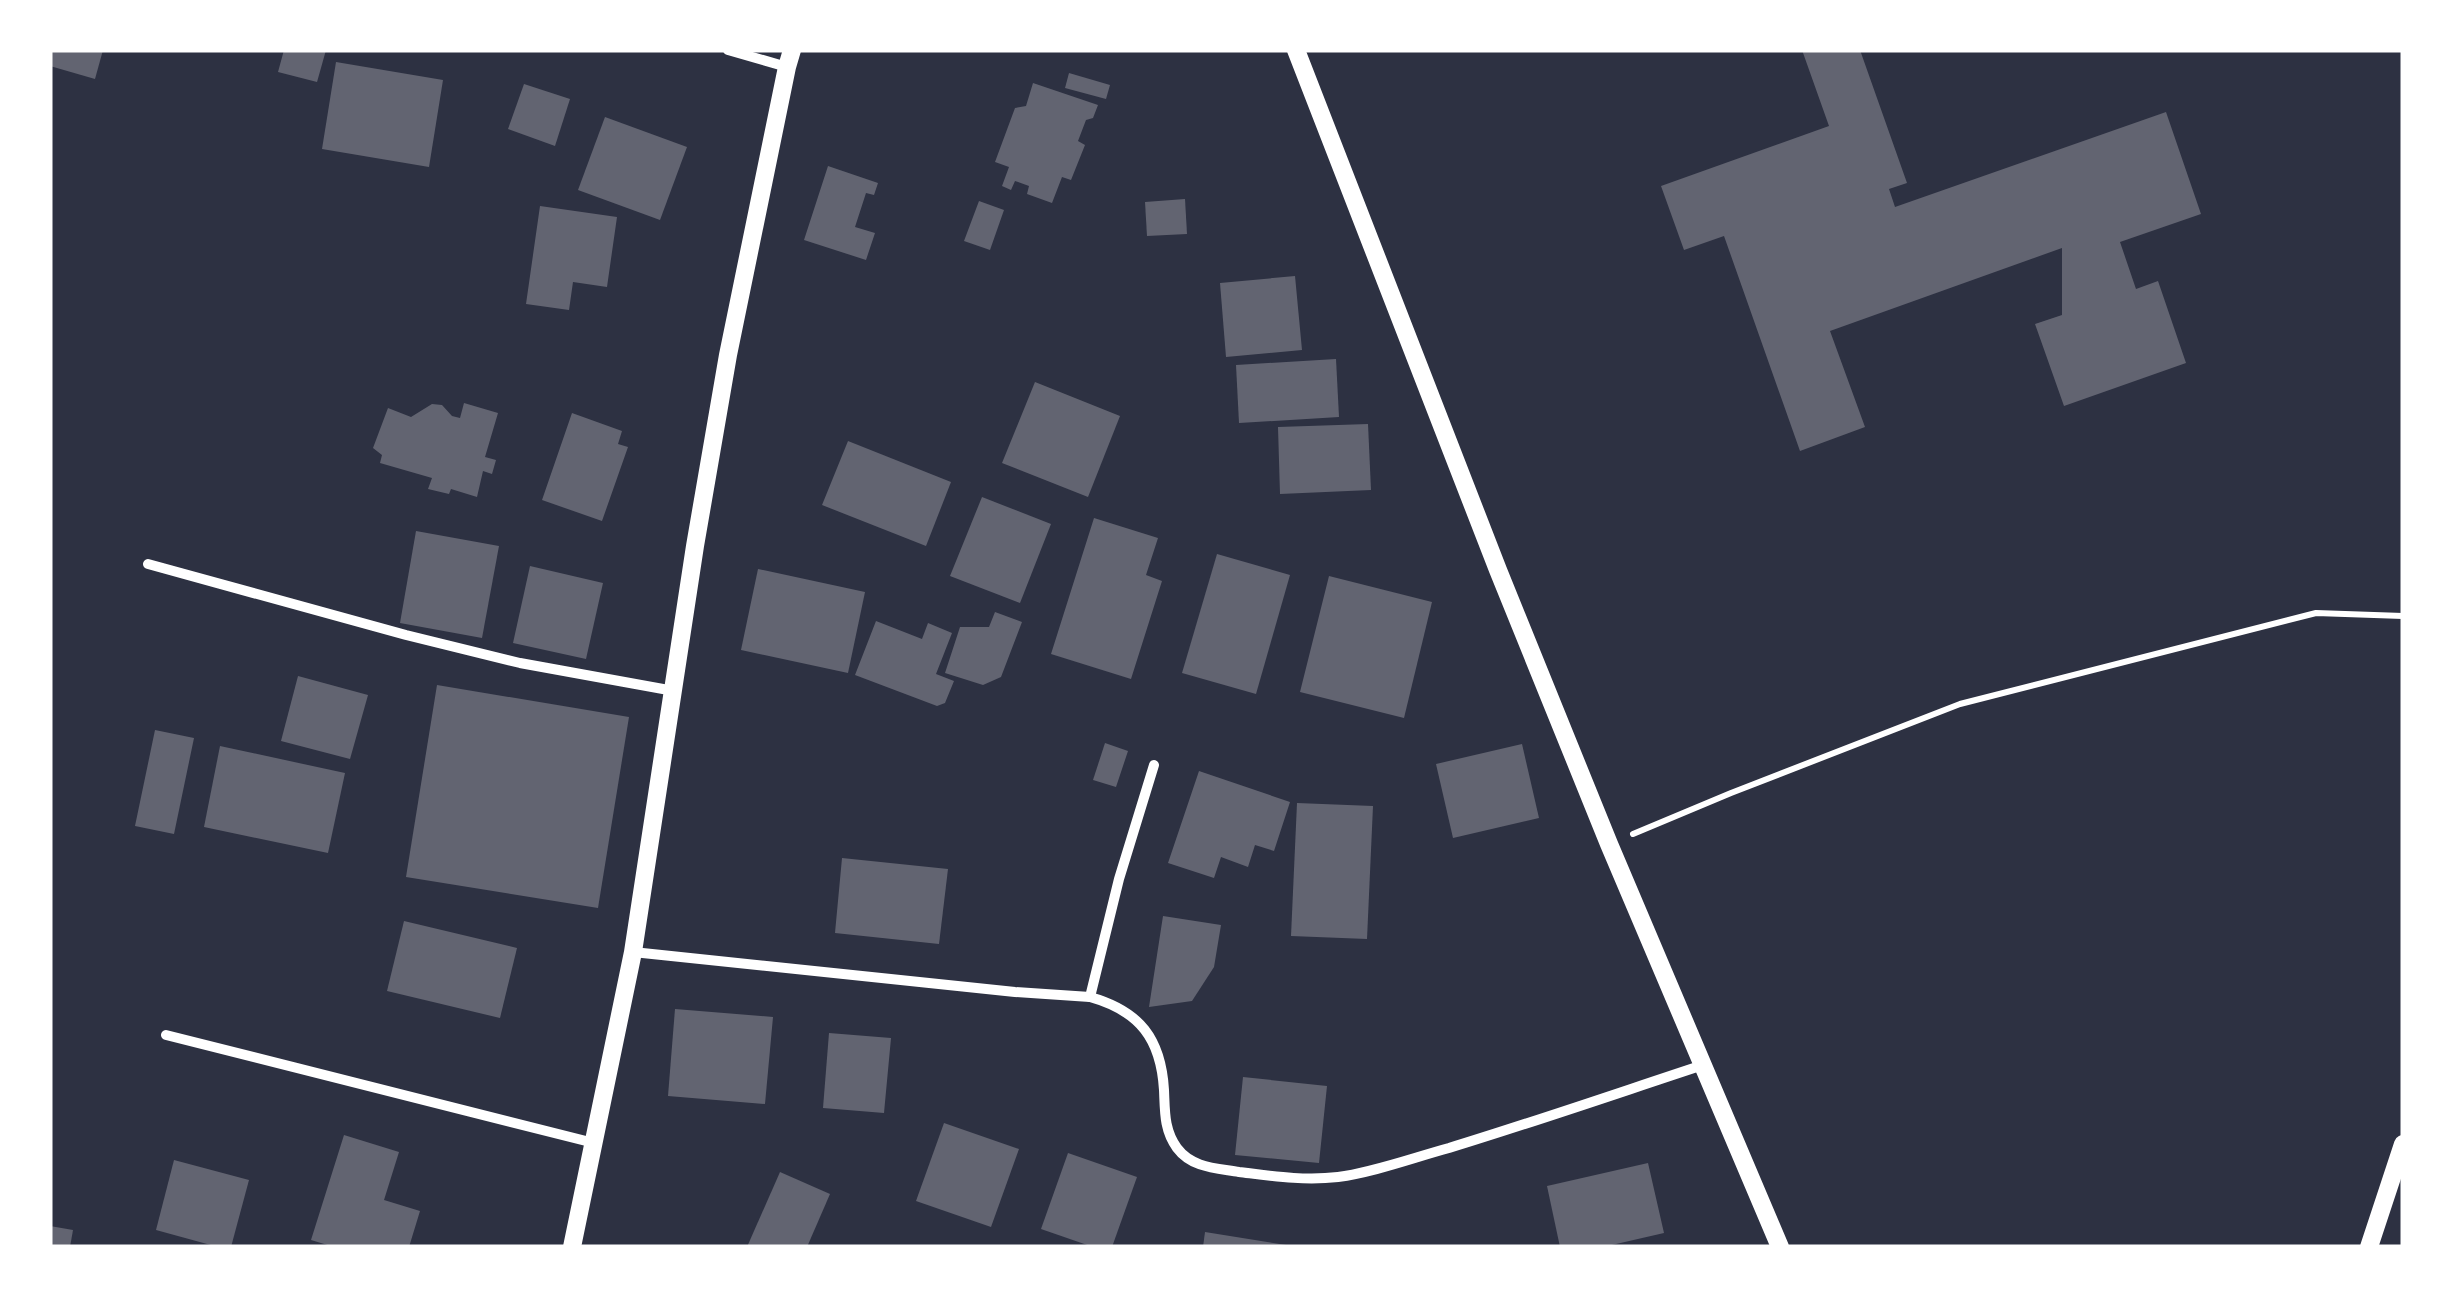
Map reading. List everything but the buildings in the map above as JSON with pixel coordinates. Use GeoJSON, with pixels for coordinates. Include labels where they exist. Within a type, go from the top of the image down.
{"type":"FeatureCollection","features":[{"type":"Feature","properties":{"kind":"street"},"geometry":{"type":"LineString","coordinates":[[572,1247],[633,952],[728,354],[790,58],[728,50]]}},
{"type":"Feature","properties":{"kind":"street"},"geometry":{"type":"LineString","coordinates":[[1296,50],[1498,570],[1780,1247]]}},
{"type":"Feature","properties":{"kind":"street"},"geometry":{"type":"LineString","coordinates":[[148,564],[501,658],[674,691]]}},
{"type":"Feature","properties":{"kind":"street"},"geometry":{"type":"LineString","coordinates":[[1090,997],[1119,878],[1154,764]]}},
{"type":"Feature","properties":{"kind":"street"},"geometry":{"type":"LineString","coordinates":[[633,952],[1090,997],[1108,1002],[1129,1014],[1152,1037],[1163,1074],[1166,1130],[1190,1162],[1275,1177],[1308,1179],[1382,1167],[1703,1065]]}},
{"type":"Feature","properties":{"kind":"street"},"geometry":{"type":"LineString","coordinates":[[166,1035],[594,1143]]}},
{"type":"Feature","properties":{"kind":"street"},"geometry":{"type":"LineString","coordinates":[[2369,1247],[2403,1144]]}},
{"type":"Feature","properties":{"kind":"path"},"geometry":{"type":"LineString","coordinates":[[1609,844],[1960,704],[2316,613],[2403,616]]}}]}
